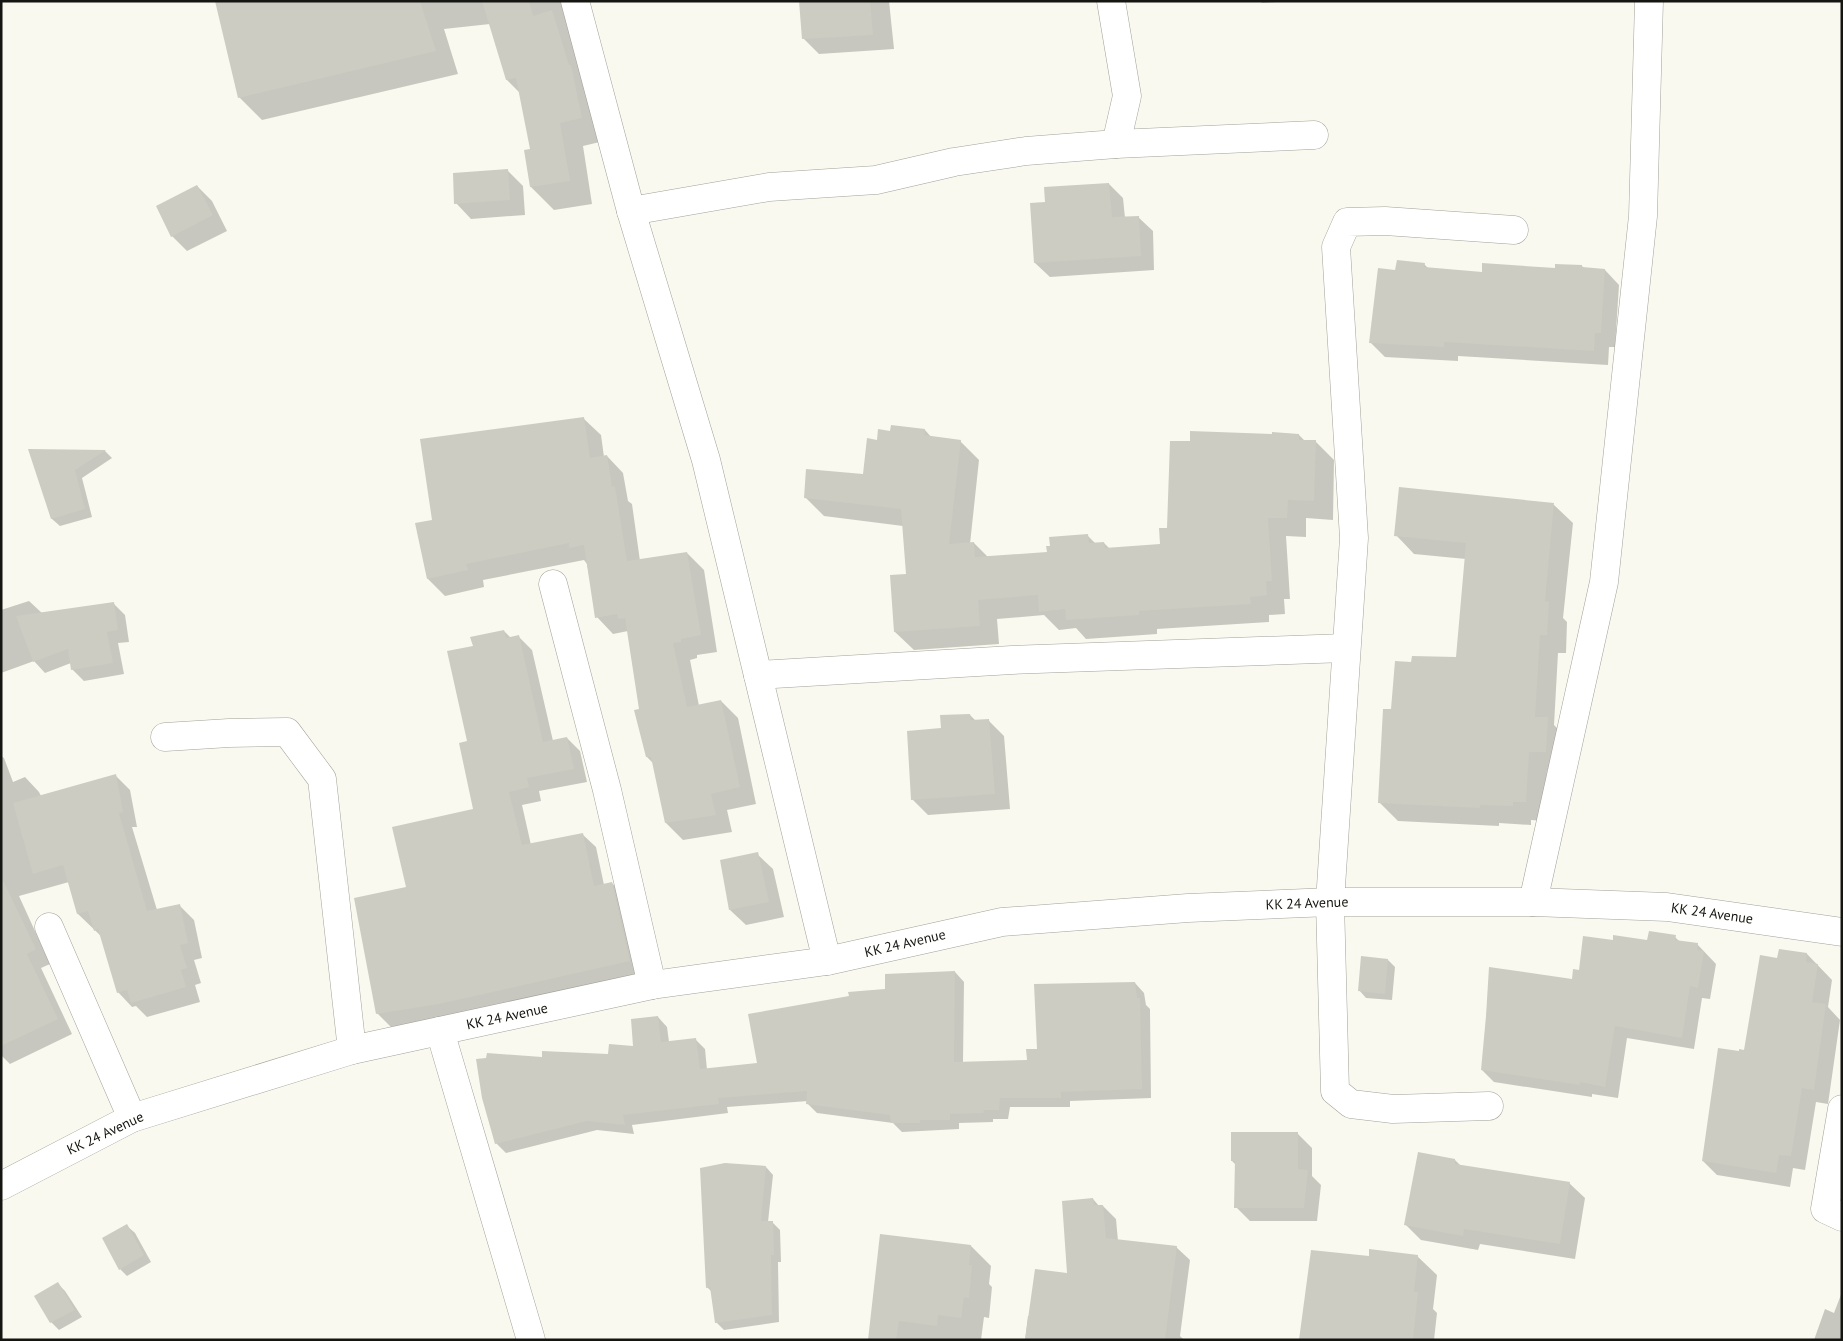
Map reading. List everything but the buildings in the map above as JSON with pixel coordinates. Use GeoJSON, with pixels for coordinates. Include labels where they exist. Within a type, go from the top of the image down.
{"type":"FeatureCollection","features":[{"type":"Feature","properties":{"kind":"street"},"geometry":{"type":"LineString","coordinates":[[574,1],[631,211],[706,460],[827,961]]}},
{"type":"Feature","properties":{"kind":"street"},"geometry":{"type":"LineString","coordinates":[[1111,1],[1127,96],[1116,144]]}},
{"type":"Feature","properties":{"kind":"street"},"geometry":{"type":"LineString","coordinates":[[1532,902],[1604,582],[1643,216],[1649,1]]}},
{"type":"Feature","properties":{"kind":"street"},"geometry":{"type":"LineString","coordinates":[[631,211],[769,187],[876,180],[954,162],[1026,151],[1116,144],[1314,135]]}},
{"type":"Feature","properties":{"kind":"street"},"geometry":{"type":"LineString","coordinates":[[1489,1106],[1394,1109],[1351,1104],[1335,1091],[1330,902],[1345,648],[1354,538],[1336,247],[1347,222],[1385,221],[1514,230]]}},
{"type":"Feature","properties":{"kind":"street"},"geometry":{"type":"LineString","coordinates":[[552,584],[607,790],[652,984]]}},
{"type":"Feature","properties":{"kind":"street"},"geometry":{"type":"LineString","coordinates":[[758,675],[1012,660],[1345,648]]}},
{"type":"Feature","properties":{"kind":"street"},"geometry":{"type":"LineString","coordinates":[[166,736],[287,732],[322,778],[352,1050]]}},
{"type":"Feature","properties":{"kind":"street","name":"KK 24 Avenue"},"geometry":{"type":"LineString","coordinates":[[1,1186],[132,1118],[352,1050],[652,984],[827,961],[1002,922],[1188,908],[1330,902],[1532,902],[1667,906],[1842,932]]}},
{"type":"Feature","properties":{"kind":"street"},"geometry":{"type":"LineString","coordinates":[[49,927],[132,1118]]}},
{"type":"Feature","properties":{"kind":"street"},"geometry":{"type":"LineString","coordinates":[[440,1031],[531,1340]]}},
{"type":"Feature","properties":{"kind":"street"},"geometry":{"type":"LineString","coordinates":[[1842,1109],[1825,1209],[1842,1217]]}}]}
